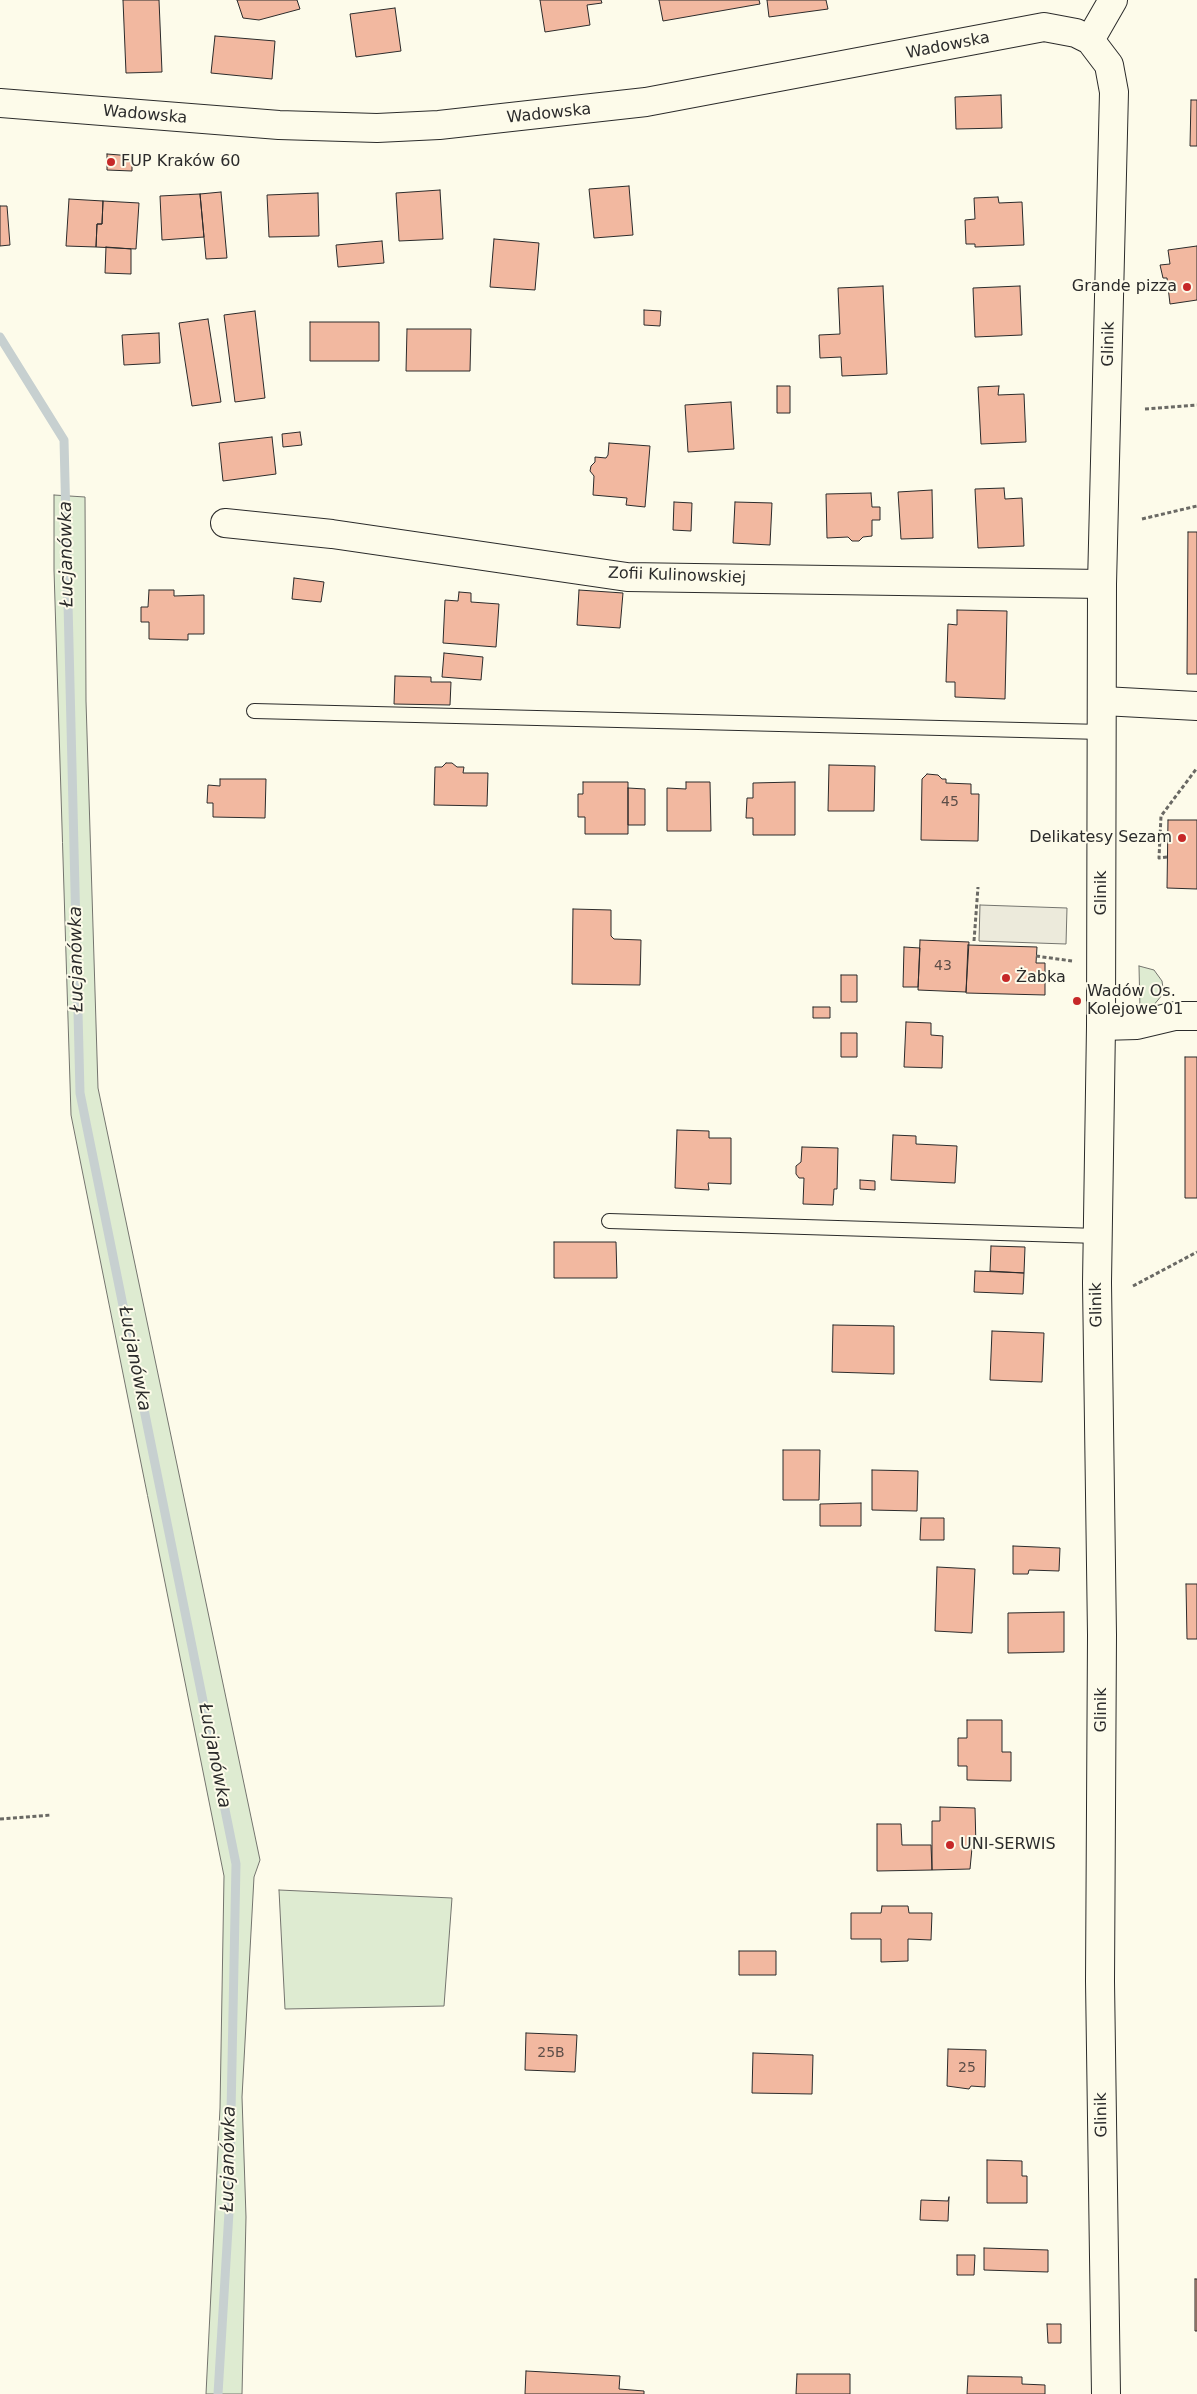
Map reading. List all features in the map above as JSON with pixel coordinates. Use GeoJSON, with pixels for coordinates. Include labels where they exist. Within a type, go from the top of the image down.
{"type":"FeatureCollection","features":[{"type":"Feature","properties":{"kind":"street"},"geometry":{"type":"LineString","coordinates":[[1090,40],[1114,0]]}},
{"type":"Feature","properties":{"kind":"street","name":"Wadowska"},"geometry":{"type":"LineString","coordinates":[[0,103],[279,125],[377,128],[439,125],[646,102],[1044,27],[1076,32],[1090,40]]}},
{"type":"Feature","properties":{"kind":"street","name":"Glinik"},"geometry":{"type":"LineString","coordinates":[[1090,40],[1109,65],[1114,92],[1102,584],[1103,701],[1098,1236],[1102,1635],[1100,1989],[1106,2394]]}},
{"type":"Feature","properties":{"kind":"street","name":"Zofii Kulinowskiej"},"geometry":{"type":"LineString","coordinates":[[224,522],[332,534],[627,577],[1102,584]]}},
{"type":"Feature","properties":{"kind":"street"},"geometry":{"type":"LineString","coordinates":[[1103,701],[1197,706]]}},
{"type":"Feature","properties":{"kind":"street"},"geometry":{"type":"LineString","coordinates":[[1101,1026],[1137,1025],[1175,1016],[1197,1016]]}},
{"type":"Feature","properties":{"kind":"lane"},"geometry":{"type":"LineString","coordinates":[[254,711],[1102,732]]}},
{"type":"Feature","properties":{"kind":"lane"},"geometry":{"type":"LineString","coordinates":[[609,1221],[1098,1236]]}},
{"type":"Feature","properties":{"kind":"path"},"geometry":{"type":"LineString","coordinates":[[1145,409],[1197,405]]}},
{"type":"Feature","properties":{"kind":"path"},"geometry":{"type":"LineString","coordinates":[[1142,519],[1197,506]]}},
{"type":"Feature","properties":{"kind":"path"},"geometry":{"type":"LineString","coordinates":[[1167,857],[1159,858],[1161,816],[1165,808],[1197,768]]}},
{"type":"Feature","properties":{"kind":"path"},"geometry":{"type":"LineString","coordinates":[[1137,834],[1161,834]]}},
{"type":"Feature","properties":{"kind":"path"},"geometry":{"type":"LineString","coordinates":[[974,941],[978,886]]}},
{"type":"Feature","properties":{"kind":"path"},"geometry":{"type":"LineString","coordinates":[[1036,956],[1074,961]]}},
{"type":"Feature","properties":{"kind":"path"},"geometry":{"type":"LineString","coordinates":[[1133,1286],[1197,1252]]}},
{"type":"Feature","properties":{"kind":"path"},"geometry":{"type":"LineString","coordinates":[[0,1819],[51,1816]]}},
{"type":"Feature","properties":{"kind":"green space"},"geometry":{"type":"Polygon","coordinates":[[[54,495],[85,497],[86,701],[98,1088],[260,1860],[254,1877],[242,2097],[246,2217],[242,2394],[206,2394],[220,2108],[224,1876],[71,1115],[54,570],[54,495]]]}},
{"type":"Feature","properties":{"kind":"green space"},"geometry":{"type":"Polygon","coordinates":[[[1139,966],[1154,970],[1162,981],[1163,988],[1162,995],[1153,1006],[1140,1010],[1139,966]]]}},
{"type":"Feature","properties":{"kind":"green space"},"geometry":{"type":"Polygon","coordinates":[[[279,1890],[452,1898],[444,2006],[285,2009],[279,1890]]]}},
{"type":"Feature","properties":{"kind":"shaded area"},"geometry":{"type":"Polygon","coordinates":[[[980,905],[1067,908],[1066,944],[979,941],[980,905]]]}},
{"type":"Feature","properties":{"kind":"building"},"geometry":{"type":"Polygon","coordinates":[[[123,0],[159,0],[162,72],[126,73],[123,0]]]}},
{"type":"Feature","properties":{"kind":"building"},"geometry":{"type":"Polygon","coordinates":[[[237,0],[297,0],[300,9],[259,20],[243,18],[237,0]]]}},
{"type":"Feature","properties":{"kind":"building"},"geometry":{"type":"Polygon","coordinates":[[[540,0],[601,0],[602,3],[587,5],[590,25],[545,32],[540,0]]]}},
{"type":"Feature","properties":{"kind":"building"},"geometry":{"type":"Polygon","coordinates":[[[659,0],[759,0],[760,4],[663,21],[659,0]]]}},
{"type":"Feature","properties":{"kind":"building"},"geometry":{"type":"Polygon","coordinates":[[[767,0],[826,0],[828,9],[769,17],[767,0]]]}},
{"type":"Feature","properties":{"kind":"building"},"geometry":{"type":"Polygon","coordinates":[[[395,8],[401,51],[356,57],[350,14],[395,8]]]}},
{"type":"Feature","properties":{"kind":"building"},"geometry":{"type":"Polygon","coordinates":[[[215,36],[275,41],[272,79],[211,73],[215,36]]]}},
{"type":"Feature","properties":{"kind":"building"},"geometry":{"type":"Polygon","coordinates":[[[1001,95],[1002,128],[956,129],[955,97],[1001,95]]]}},
{"type":"Feature","properties":{"kind":"building"},"geometry":{"type":"Polygon","coordinates":[[[1191,100],[1197,100],[1197,146],[1190,146],[1191,100]]]}},
{"type":"Feature","properties":{"kind":"building"},"geometry":{"type":"Polygon","coordinates":[[[107,154],[132,156],[132,171],[107,170],[107,154]]]}},
{"type":"Feature","properties":{"kind":"building"},"geometry":{"type":"Polygon","coordinates":[[[629,186],[633,235],[594,238],[589,189],[629,186]]]}},
{"type":"Feature","properties":{"kind":"building"},"geometry":{"type":"Polygon","coordinates":[[[440,190],[443,239],[399,241],[396,193],[440,190]]]}},
{"type":"Feature","properties":{"kind":"building"},"geometry":{"type":"Polygon","coordinates":[[[221,192],[227,258],[206,259],[200,194],[221,192]]]}},
{"type":"Feature","properties":{"kind":"building"},"geometry":{"type":"Polygon","coordinates":[[[318,193],[319,236],[269,237],[267,195],[318,193]]]}},
{"type":"Feature","properties":{"kind":"building"},"geometry":{"type":"Polygon","coordinates":[[[200,194],[204,237],[162,240],[160,196],[200,194]]]}},
{"type":"Feature","properties":{"kind":"building"},"geometry":{"type":"Polygon","coordinates":[[[998,197],[999,203],[1022,202],[1024,245],[975,247],[975,244],[966,244],[965,220],[975,219],[974,198],[998,197]]]}},
{"type":"Feature","properties":{"kind":"building"},"geometry":{"type":"Polygon","coordinates":[[[69,199],[103,201],[102,224],[97,224],[96,247],[66,246],[69,199]]]}},
{"type":"Feature","properties":{"kind":"building"},"geometry":{"type":"Polygon","coordinates":[[[103,201],[139,203],[136,249],[96,247],[97,224],[102,224],[103,201]]]}},
{"type":"Feature","properties":{"kind":"building"},"geometry":{"type":"Polygon","coordinates":[[[0,206],[7,206],[10,245],[0,246],[0,206]]]}},
{"type":"Feature","properties":{"kind":"building"},"geometry":{"type":"Polygon","coordinates":[[[494,239],[539,243],[535,290],[490,287],[494,239]]]}},
{"type":"Feature","properties":{"kind":"building"},"geometry":{"type":"Polygon","coordinates":[[[382,241],[384,263],[338,267],[336,245],[382,241]]]}},
{"type":"Feature","properties":{"kind":"building"},"geometry":{"type":"Polygon","coordinates":[[[1197,246],[1197,300],[1170,304],[1167,278],[1163,278],[1160,265],[1170,264],[1168,250],[1197,246]]]}},
{"type":"Feature","properties":{"kind":"building"},"geometry":{"type":"Polygon","coordinates":[[[106,247],[131,249],[131,274],[105,273],[106,247]]]}},
{"type":"Feature","properties":{"kind":"building"},"geometry":{"type":"Polygon","coordinates":[[[883,286],[887,374],[842,376],[841,357],[820,358],[819,335],[840,334],[838,288],[883,286]]]}},
{"type":"Feature","properties":{"kind":"building"},"geometry":{"type":"Polygon","coordinates":[[[1020,286],[1022,335],[975,337],[973,288],[1020,286]]]}},
{"type":"Feature","properties":{"kind":"building"},"geometry":{"type":"Polygon","coordinates":[[[644,310],[661,311],[660,326],[644,325],[644,310]]]}},
{"type":"Feature","properties":{"kind":"building"},"geometry":{"type":"Polygon","coordinates":[[[255,311],[265,398],[235,402],[224,315],[255,311]]]}},
{"type":"Feature","properties":{"kind":"building"},"geometry":{"type":"Polygon","coordinates":[[[208,319],[221,402],[192,406],[179,323],[208,319]]]}},
{"type":"Feature","properties":{"kind":"building"},"geometry":{"type":"Polygon","coordinates":[[[310,322],[379,322],[379,361],[310,361],[310,322]]]}},
{"type":"Feature","properties":{"kind":"building"},"geometry":{"type":"Polygon","coordinates":[[[407,329],[471,329],[470,371],[406,371],[407,329]]]}},
{"type":"Feature","properties":{"kind":"building"},"geometry":{"type":"Polygon","coordinates":[[[159,333],[160,363],[124,365],[122,335],[159,333]]]}},
{"type":"Feature","properties":{"kind":"building"},"geometry":{"type":"Polygon","coordinates":[[[777,386],[790,386],[790,413],[777,413],[777,386]]]}},
{"type":"Feature","properties":{"kind":"building"},"geometry":{"type":"Polygon","coordinates":[[[999,386],[998,395],[1024,394],[1026,442],[981,444],[978,387],[999,386]]]}},
{"type":"Feature","properties":{"kind":"building"},"geometry":{"type":"Polygon","coordinates":[[[731,402],[734,449],[688,452],[685,405],[731,402]]]}},
{"type":"Feature","properties":{"kind":"building"},"geometry":{"type":"Polygon","coordinates":[[[300,432],[302,445],[283,447],[282,434],[300,432]]]}},
{"type":"Feature","properties":{"kind":"building"},"geometry":{"type":"Polygon","coordinates":[[[272,437],[276,474],[223,481],[219,443],[272,437]]]}},
{"type":"Feature","properties":{"kind":"building"},"geometry":{"type":"Polygon","coordinates":[[[609,443],[650,446],[645,507],[626,505],[627,498],[593,495],[594,476],[590,471],[591,466],[595,462],[595,457],[606,458],[609,443]]]}},
{"type":"Feature","properties":{"kind":"building"},"geometry":{"type":"Polygon","coordinates":[[[1004,488],[1005,499],[1022,498],[1024,546],[978,548],[975,489],[1004,488]]]}},
{"type":"Feature","properties":{"kind":"building"},"geometry":{"type":"Polygon","coordinates":[[[932,490],[933,538],[901,539],[898,492],[932,490]]]}},
{"type":"Feature","properties":{"kind":"building"},"geometry":{"type":"Polygon","coordinates":[[[871,493],[872,507],[880,507],[880,520],[872,520],[872,536],[863,537],[859,541],[852,541],[848,537],[827,538],[826,494],[871,493]]]}},
{"type":"Feature","properties":{"kind":"building"},"geometry":{"type":"Polygon","coordinates":[[[674,502],[692,503],[691,531],[673,530],[674,502]]]}},
{"type":"Feature","properties":{"kind":"building"},"geometry":{"type":"Polygon","coordinates":[[[735,502],[772,503],[770,545],[733,543],[735,502]]]}},
{"type":"Feature","properties":{"kind":"building"},"geometry":{"type":"Polygon","coordinates":[[[1188,532],[1197,532],[1197,674],[1187,674],[1188,532]]]}},
{"type":"Feature","properties":{"kind":"building"},"geometry":{"type":"Polygon","coordinates":[[[294,578],[324,582],[321,602],[292,599],[294,578]]]}},
{"type":"Feature","properties":{"kind":"building"},"geometry":{"type":"Polygon","coordinates":[[[149,590],[174,590],[174,596],[204,595],[204,634],[188,634],[188,640],[149,639],[149,622],[141,622],[141,607],[148,607],[149,590]]]}},
{"type":"Feature","properties":{"kind":"building"},"geometry":{"type":"Polygon","coordinates":[[[579,590],[623,593],[620,628],[577,625],[579,590]]]}},
{"type":"Feature","properties":{"kind":"building"},"geometry":{"type":"Polygon","coordinates":[[[459,592],[471,593],[471,602],[499,604],[496,647],[443,643],[445,600],[458,601],[459,592]]]}},
{"type":"Feature","properties":{"kind":"building"},"geometry":{"type":"Polygon","coordinates":[[[957,610],[1007,611],[1005,699],[955,697],[955,682],[946,682],[948,624],[957,625],[957,610]]]}},
{"type":"Feature","properties":{"kind":"building"},"geometry":{"type":"Polygon","coordinates":[[[444,653],[483,657],[481,680],[442,677],[444,653]]]}},
{"type":"Feature","properties":{"kind":"building"},"geometry":{"type":"Polygon","coordinates":[[[395,676],[431,677],[431,682],[451,682],[450,705],[394,704],[395,676]]]}},
{"type":"Feature","properties":{"kind":"building"},"geometry":{"type":"Polygon","coordinates":[[[446,763],[452,763],[457,767],[464,767],[463,773],[488,773],[487,806],[434,805],[435,767],[442,767],[446,763]]]}},
{"type":"Feature","properties":{"kind":"building"},"geometry":{"type":"Polygon","coordinates":[[[829,765],[875,766],[874,811],[828,811],[829,765]]]}},
{"type":"Feature","properties":{"kind":"building"},"geometry":{"type":"Polygon","coordinates":[[[927,774],[938,775],[942,779],[946,779],[946,783],[971,784],[971,794],[979,794],[978,841],[921,840],[922,779],[927,774]]]}},
{"type":"Feature","properties":{"kind":"building"},"geometry":{"type":"Polygon","coordinates":[[[220,779],[266,779],[265,818],[213,817],[213,803],[207,803],[208,785],[220,786],[220,779]]]}},
{"type":"Feature","properties":{"kind":"building"},"geometry":{"type":"Polygon","coordinates":[[[583,782],[628,782],[628,834],[585,834],[585,817],[578,817],[578,794],[583,794],[583,782]]]}},
{"type":"Feature","properties":{"kind":"building"},"geometry":{"type":"Polygon","coordinates":[[[686,782],[710,782],[711,831],[667,831],[667,788],[686,789],[686,782]]]}},
{"type":"Feature","properties":{"kind":"building"},"geometry":{"type":"Polygon","coordinates":[[[795,782],[795,835],[753,835],[753,818],[746,818],[747,798],[753,798],[753,783],[795,782]]]}},
{"type":"Feature","properties":{"kind":"building"},"geometry":{"type":"Polygon","coordinates":[[[628,788],[645,789],[645,825],[628,825],[628,788]]]}},
{"type":"Feature","properties":{"kind":"building","name":"Delikatesy Sezam"},"geometry":{"type":"Polygon","coordinates":[[[1168,820],[1197,820],[1197,889],[1167,888],[1168,820]]]}},
{"type":"Feature","properties":{"kind":"building"},"geometry":{"type":"Polygon","coordinates":[[[573,909],[611,910],[611,936],[614,939],[641,940],[640,985],[572,984],[573,909]]]}},
{"type":"Feature","properties":{"kind":"building"},"geometry":{"type":"Polygon","coordinates":[[[920,940],[969,942],[966,992],[918,990],[920,940]]]}},
{"type":"Feature","properties":{"kind":"building","name":"Żabka"},"geometry":{"type":"Polygon","coordinates":[[[968,945],[1037,947],[1036,963],[1045,963],[1045,995],[966,993],[968,945]]]}},
{"type":"Feature","properties":{"kind":"building"},"geometry":{"type":"Polygon","coordinates":[[[904,947],[920,948],[918,987],[903,987],[904,947]]]}},
{"type":"Feature","properties":{"kind":"building"},"geometry":{"type":"Polygon","coordinates":[[[841,975],[857,975],[857,1002],[841,1002],[841,975]]]}},
{"type":"Feature","properties":{"kind":"building"},"geometry":{"type":"Polygon","coordinates":[[[813,1007],[830,1007],[830,1018],[813,1018],[813,1007]]]}},
{"type":"Feature","properties":{"kind":"building"},"geometry":{"type":"Polygon","coordinates":[[[906,1022],[931,1023],[931,1035],[943,1036],[942,1068],[904,1067],[906,1022]]]}},
{"type":"Feature","properties":{"kind":"building"},"geometry":{"type":"Polygon","coordinates":[[[841,1033],[857,1033],[857,1057],[841,1057],[841,1033]]]}},
{"type":"Feature","properties":{"kind":"building"},"geometry":{"type":"Polygon","coordinates":[[[1185,1057],[1197,1057],[1197,1198],[1185,1198],[1185,1057]]]}},
{"type":"Feature","properties":{"kind":"building"},"geometry":{"type":"Polygon","coordinates":[[[677,1130],[709,1131],[709,1138],[731,1138],[731,1184],[708,1183],[709,1190],[675,1188],[677,1130]]]}},
{"type":"Feature","properties":{"kind":"building"},"geometry":{"type":"Polygon","coordinates":[[[893,1135],[916,1136],[916,1144],[957,1146],[955,1183],[891,1180],[893,1135]]]}},
{"type":"Feature","properties":{"kind":"building"},"geometry":{"type":"Polygon","coordinates":[[[802,1147],[838,1148],[837,1189],[834,1189],[833,1205],[803,1204],[804,1178],[799,1178],[796,1174],[796,1166],[801,1162],[802,1147]]]}},
{"type":"Feature","properties":{"kind":"building"},"geometry":{"type":"Polygon","coordinates":[[[860,1180],[875,1181],[875,1190],[860,1189],[860,1180]]]}},
{"type":"Feature","properties":{"kind":"building"},"geometry":{"type":"Polygon","coordinates":[[[554,1242],[616,1242],[617,1278],[554,1278],[554,1242]]]}},
{"type":"Feature","properties":{"kind":"building"},"geometry":{"type":"Polygon","coordinates":[[[991,1246],[1025,1247],[1024,1273],[990,1271],[991,1246]]]}},
{"type":"Feature","properties":{"kind":"building"},"geometry":{"type":"Polygon","coordinates":[[[975,1271],[1024,1273],[1023,1294],[974,1292],[975,1271]]]}},
{"type":"Feature","properties":{"kind":"building"},"geometry":{"type":"Polygon","coordinates":[[[833,1325],[894,1326],[894,1374],[832,1372],[833,1325]]]}},
{"type":"Feature","properties":{"kind":"building"},"geometry":{"type":"Polygon","coordinates":[[[992,1331],[1044,1333],[1042,1382],[990,1380],[992,1331]]]}},
{"type":"Feature","properties":{"kind":"building"},"geometry":{"type":"Polygon","coordinates":[[[783,1450],[820,1450],[819,1500],[783,1500],[783,1450]]]}},
{"type":"Feature","properties":{"kind":"building"},"geometry":{"type":"Polygon","coordinates":[[[872,1470],[918,1471],[917,1511],[872,1510],[872,1470]]]}},
{"type":"Feature","properties":{"kind":"building"},"geometry":{"type":"Polygon","coordinates":[[[861,1503],[861,1526],[820,1526],[820,1504],[861,1503]]]}},
{"type":"Feature","properties":{"kind":"building"},"geometry":{"type":"Polygon","coordinates":[[[921,1518],[944,1518],[944,1540],[920,1540],[921,1518]]]}},
{"type":"Feature","properties":{"kind":"building"},"geometry":{"type":"Polygon","coordinates":[[[1013,1546],[1060,1548],[1059,1571],[1029,1570],[1028,1574],[1013,1574],[1013,1546]]]}},
{"type":"Feature","properties":{"kind":"building"},"geometry":{"type":"Polygon","coordinates":[[[937,1567],[975,1569],[972,1633],[935,1631],[937,1567]]]}},
{"type":"Feature","properties":{"kind":"building"},"geometry":{"type":"Polygon","coordinates":[[[1186,1584],[1197,1584],[1197,1639],[1187,1639],[1186,1584]]]}},
{"type":"Feature","properties":{"kind":"building"},"geometry":{"type":"Polygon","coordinates":[[[1064,1612],[1064,1652],[1008,1653],[1008,1613],[1064,1612]]]}},
{"type":"Feature","properties":{"kind":"building"},"geometry":{"type":"Polygon","coordinates":[[[967,1720],[1002,1720],[1002,1752],[1011,1752],[1011,1781],[967,1780],[967,1766],[958,1766],[958,1738],[967,1738],[967,1720]]]}},
{"type":"Feature","properties":{"kind":"building"},"geometry":{"type":"Polygon","coordinates":[[[940,1807],[975,1808],[976,1847],[972,1848],[970,1869],[932,1870],[932,1821],[940,1821],[940,1807]]]}},
{"type":"Feature","properties":{"kind":"building"},"geometry":{"type":"Polygon","coordinates":[[[877,1824],[901,1824],[902,1845],[931,1845],[932,1870],[877,1871],[877,1824]]]}},
{"type":"Feature","properties":{"kind":"building"},"geometry":{"type":"Polygon","coordinates":[[[882,1906],[908,1906],[909,1913],[932,1913],[931,1940],[908,1939],[908,1961],[881,1962],[881,1939],[851,1939],[851,1913],[881,1913],[882,1906]]]}},
{"type":"Feature","properties":{"kind":"building"},"geometry":{"type":"Polygon","coordinates":[[[739,1951],[776,1951],[776,1975],[739,1975],[739,1951]]]}},
{"type":"Feature","properties":{"kind":"building"},"geometry":{"type":"Polygon","coordinates":[[[526,2033],[577,2035],[575,2072],[525,2070],[526,2033]]]}},
{"type":"Feature","properties":{"kind":"building"},"geometry":{"type":"Polygon","coordinates":[[[948,2049],[986,2050],[985,2087],[971,2086],[969,2089],[947,2086],[948,2049]]]}},
{"type":"Feature","properties":{"kind":"building"},"geometry":{"type":"Polygon","coordinates":[[[753,2053],[813,2055],[812,2094],[752,2093],[753,2053]]]}},
{"type":"Feature","properties":{"kind":"building"},"geometry":{"type":"Polygon","coordinates":[[[987,2160],[1022,2161],[1022,2176],[1027,2176],[1027,2203],[987,2203],[987,2160]]]}},
{"type":"Feature","properties":{"kind":"building"},"geometry":{"type":"Polygon","coordinates":[[[949,2197],[948,2221],[920,2220],[921,2200],[948,2201],[949,2197]]]}},
{"type":"Feature","properties":{"kind":"building"},"geometry":{"type":"Polygon","coordinates":[[[984,2248],[1048,2250],[1048,2272],[984,2270],[984,2248]]]}},
{"type":"Feature","properties":{"kind":"building"},"geometry":{"type":"Polygon","coordinates":[[[957,2255],[975,2255],[974,2275],[957,2275],[957,2255]]]}},
{"type":"Feature","properties":{"kind":"building"},"geometry":{"type":"Polygon","coordinates":[[[1195,2279],[1197,2279],[1197,2331],[1195,2331],[1195,2279]]]}},
{"type":"Feature","properties":{"kind":"building"},"geometry":{"type":"Polygon","coordinates":[[[1047,2324],[1061,2324],[1061,2343],[1048,2343],[1047,2324]]]}},
{"type":"Feature","properties":{"kind":"building"},"geometry":{"type":"Polygon","coordinates":[[[526,2371],[620,2376],[619,2389],[644,2391],[644,2394],[525,2394],[526,2371]]]}},
{"type":"Feature","properties":{"kind":"building"},"geometry":{"type":"Polygon","coordinates":[[[797,2374],[850,2374],[850,2394],[796,2394],[797,2374]]]}},
{"type":"Feature","properties":{"kind":"building"},"geometry":{"type":"Polygon","coordinates":[[[968,2376],[1022,2377],[1022,2384],[1045,2385],[1045,2394],[967,2394],[968,2376]]]}},
{"type":"Feature","properties":{"kind":"waterway","name":"Łucjanówka"},"geometry":{"type":"LineString","coordinates":[[0,337],[64,440],[80,1093],[236,1864],[229,2212],[218,2394]]}},
{"type":"Feature","properties":{"kind":"place","name":"FUP Kraków 60"},"geometry":{"type":"Point","coordinates":[111,162]}},
{"type":"Feature","properties":{"kind":"place","name":"Grande pizza"},"geometry":{"type":"Point","coordinates":[1187,287]}},
{"type":"Feature","properties":{"kind":"place","name":"Delikatesy Sezam"},"geometry":{"type":"Point","coordinates":[1182,838]}},
{"type":"Feature","properties":{"kind":"place","name":"Żabka"},"geometry":{"type":"Point","coordinates":[1006,978]}},
{"type":"Feature","properties":{"kind":"place","name":"Wadów Os. Kolejowe 01"},"geometry":{"type":"Point","coordinates":[1077,1001]}},
{"type":"Feature","properties":{"kind":"place","name":"UNI-SERWIS"},"geometry":{"type":"Point","coordinates":[950,1845]}}]}
